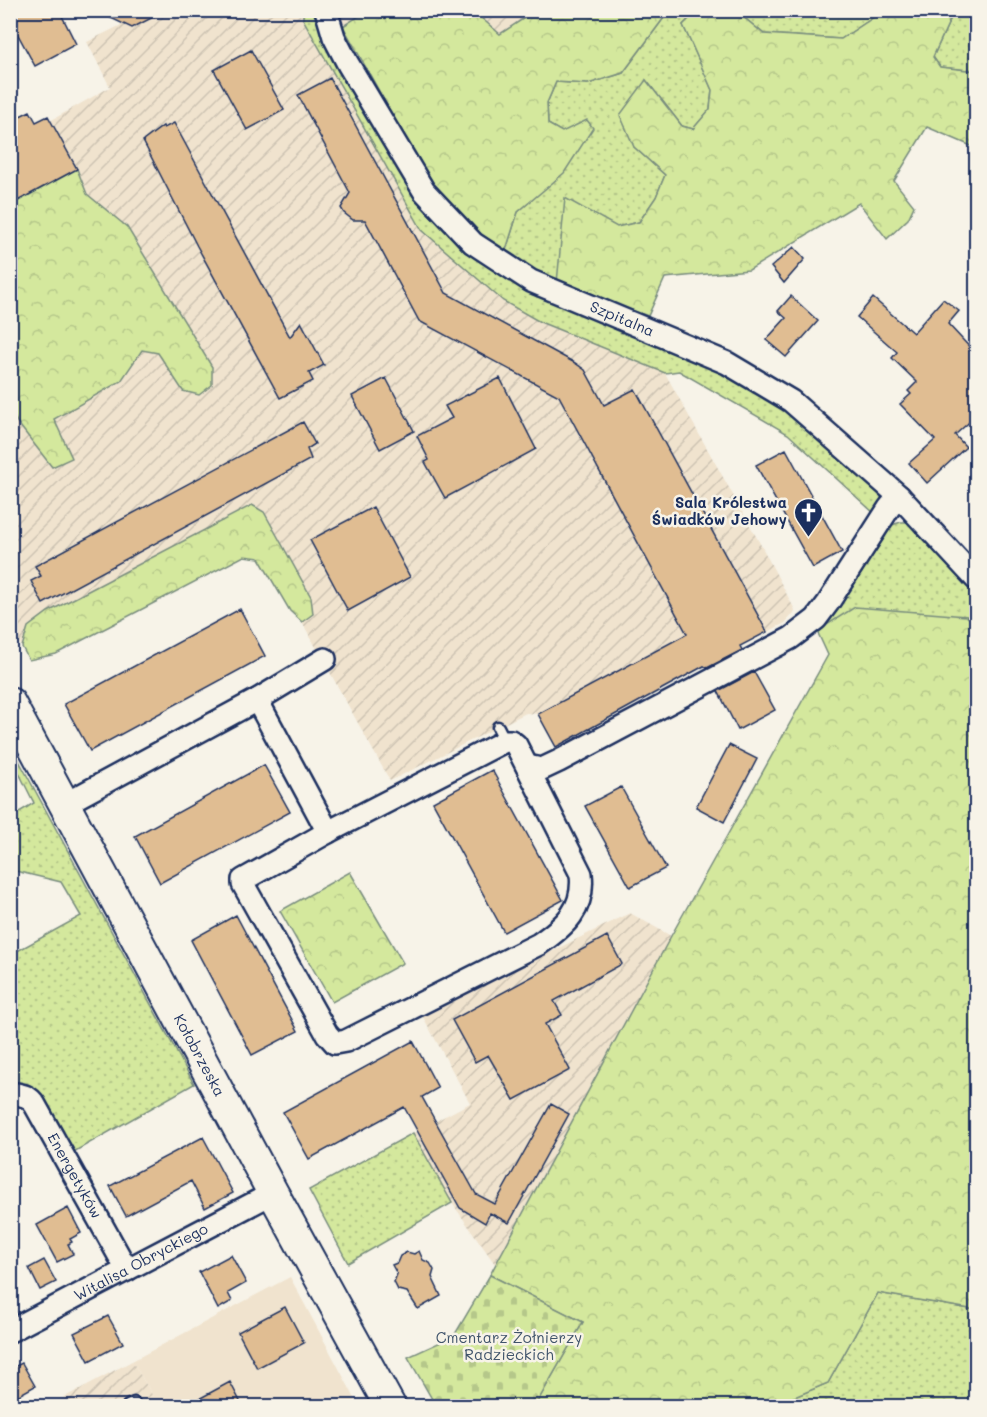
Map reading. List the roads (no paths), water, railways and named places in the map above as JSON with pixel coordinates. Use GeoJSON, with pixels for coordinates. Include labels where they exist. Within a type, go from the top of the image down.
{"type":"FeatureCollection","features":[{"type":"Feature","properties":{"kind":"main road","name":"Kołobrzeska"},"geometry":{"type":"LineString","coordinates":[[10,703],[19,735],[63,805],[390,1407]]}},
{"type":"Feature","properties":{"kind":"street","name":"Szpitalna"},"geometry":{"type":"LineString","coordinates":[[326,10],[334,37],[348,64],[424,191],[473,243],[531,282],[688,345],[759,380],[791,401],[899,496],[976,579]]}},
{"type":"Feature","properties":{"kind":"street"},"geometry":{"type":"LineString","coordinates":[[527,766],[542,769],[559,761],[791,638],[816,619],[899,496]]}},
{"type":"Feature","properties":{"kind":"street"},"geometry":{"type":"LineString","coordinates":[[63,805],[257,700],[325,659]]}},
{"type":"Feature","properties":{"kind":"street"},"geometry":{"type":"LineString","coordinates":[[257,700],[328,832]]}},
{"type":"Feature","properties":{"kind":"street"},"geometry":{"type":"LineString","coordinates":[[502,734],[516,746],[527,766],[581,874],[581,897],[565,924],[539,944],[341,1043],[335,1043],[327,1034],[250,898],[243,880],[502,734]]}},
{"type":"Feature","properties":{"kind":"street","name":"Energetyków"},"geometry":{"type":"LineString","coordinates":[[10,1093],[24,1095],[35,1105],[127,1270]]}},
{"type":"Feature","properties":{"kind":"street","name":"Witalisa Obryckiego"},"geometry":{"type":"LineString","coordinates":[[10,1331],[273,1193]]}},
{"type":"Feature","properties":{"kind":"place","name":"Sala Królestwa Świadków Jehowy"},"geometry":{"type":"Point","coordinates":[808,538]}},
{"type":"Feature","properties":{"kind":"park label","name":"Cmentarz Żołnierzy Radzieckich"},"geometry":{"type":"Point","coordinates":[509,1346]}}]}
